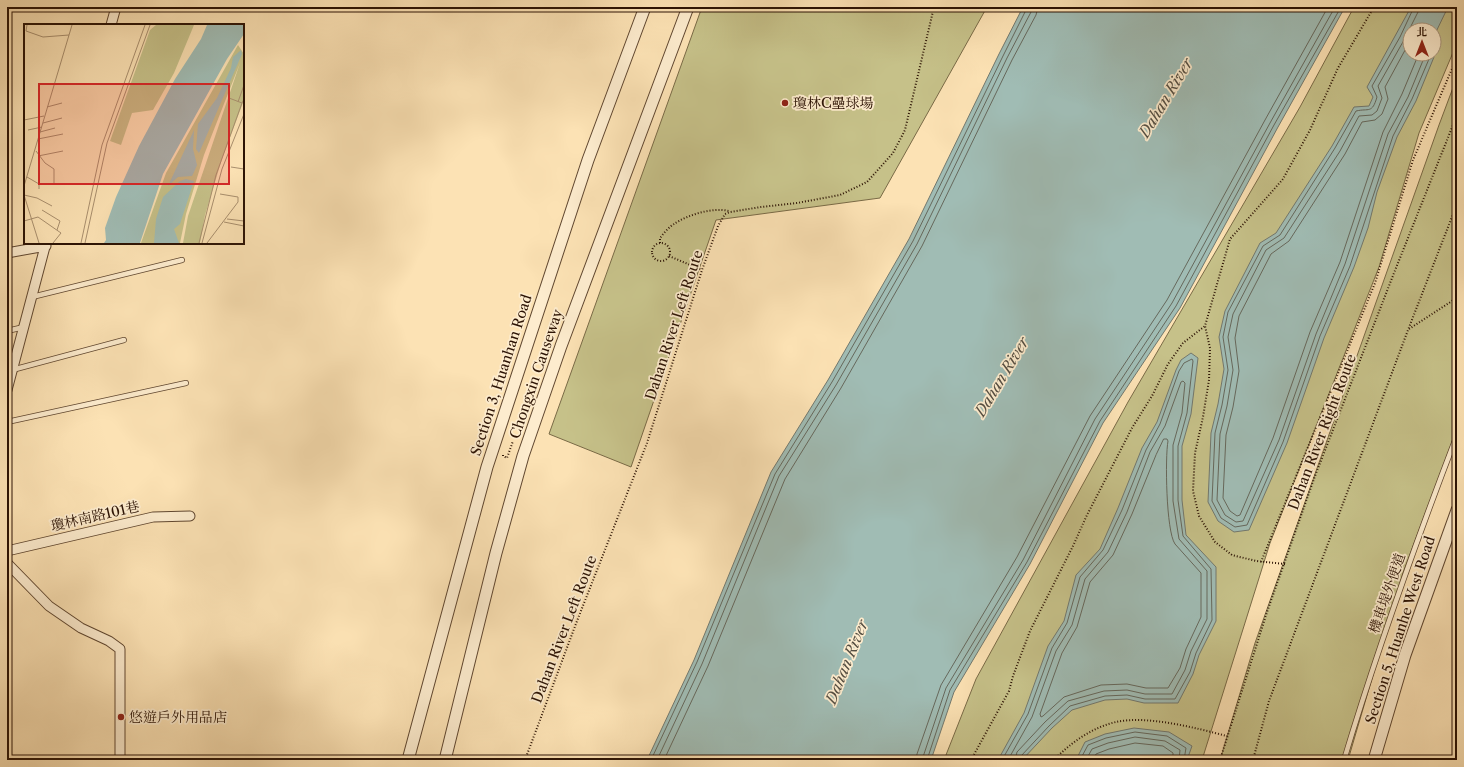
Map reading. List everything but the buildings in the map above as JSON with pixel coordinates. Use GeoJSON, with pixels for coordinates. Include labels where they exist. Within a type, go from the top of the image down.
{"type":"FeatureCollection","features":[{"type":"Feature","properties":{"kind":"street"},"geometry":{"type":"LineString","coordinates":[[111,24],[116,7]]}},
{"type":"Feature","properties":{"kind":"street","name":"Section 3, Huanhan Road"},"geometry":{"type":"LineString","coordinates":[[408,760],[487,467],[588,160],[645,7]]}},
{"type":"Feature","properties":{"kind":"street","name":"Chongxin Causeway"},"geometry":{"type":"LineString","coordinates":[[444,760],[494,561],[523,456],[561,346],[688,7]]}},
{"type":"Feature","properties":{"kind":"street"},"geometry":{"type":"LineString","coordinates":[[7,253],[46,244],[7,390]]}},
{"type":"Feature","properties":{"kind":"street","name":"Section 5, Huanhe West Road"},"geometry":{"type":"LineString","coordinates":[[1374,760],[1405,655],[1457,510]]}},
{"type":"Feature","properties":{"kind":"street","name":"瓊林南路101巷"},"geometry":{"type":"LineString","coordinates":[[7,551],[154,517],[190,516]]}},
{"type":"Feature","properties":{"kind":"street"},"geometry":{"type":"LineString","coordinates":[[7,563],[50,606],[82,628],[109,641],[120,649],[120,760]]}},
{"type":"Feature","properties":{"kind":"lane"},"geometry":{"type":"LineString","coordinates":[[32,297],[182,260]]}},
{"type":"Feature","properties":{"kind":"lane"},"geometry":{"type":"LineString","coordinates":[[7,331],[24,327]]}},
{"type":"Feature","properties":{"kind":"lane"},"geometry":{"type":"LineString","coordinates":[[12,370],[124,340]]}},
{"type":"Feature","properties":{"kind":"lane"},"geometry":{"type":"LineString","coordinates":[[7,422],[186,383]]}},
{"type":"Feature","properties":{"kind":"lane","name":"機車堤外便道"},"geometry":{"type":"LineString","coordinates":[[1344,760],[1363,698],[1421,529],[1457,435]]}},
{"type":"Feature","properties":{"kind":"path"},"geometry":{"type":"LineString","coordinates":[[660,243],[660,238],[674,224],[704,212],[722,210],[730,212],[761,206],[797,203],[840,195],[867,182],[893,153],[905,130],[934,7]]}},
{"type":"Feature","properties":{"kind":"path"},"geometry":{"type":"LineString","coordinates":[[1284,564],[1261,562],[1232,556],[1215,542],[1199,516],[1193,491],[1195,453],[1209,380],[1210,348],[1205,326],[1230,239],[1283,178],[1310,130],[1338,68],[1374,7]]}},
{"type":"Feature","properties":{"kind":"path"},"geometry":{"type":"LineString","coordinates":[[1261,562],[1375,283],[1413,160],[1457,58]]}},
{"type":"Feature","properties":{"kind":"path","name":"Dahan River Right Route"},"geometry":{"type":"LineString","coordinates":[[1220,760],[1267,612],[1284,564],[1334,428],[1457,115]]}},
{"type":"Feature","properties":{"kind":"path"},"geometry":{"type":"LineString","coordinates":[[1253,760],[1269,701],[1408,330],[1457,204]]}},
{"type":"Feature","properties":{"kind":"path","name":"Dahan River Left Route"},"geometry":{"type":"LineString","coordinates":[[525,760],[576,621],[648,443],[702,270],[718,226],[725,214],[730,212]]}},
{"type":"Feature","properties":{"kind":"path"},"geometry":{"type":"LineString","coordinates":[[660,243],[667,245],[670,252],[669,256],[663,260],[659,260],[654,256],[652,252],[653,248],[660,243]]}},
{"type":"Feature","properties":{"kind":"path"},"geometry":{"type":"LineString","coordinates":[[669,256],[702,270]]}},
{"type":"Feature","properties":{"kind":"path"},"geometry":{"type":"LineString","coordinates":[[1408,330],[1452,301],[1457,295]]}},
{"type":"Feature","properties":{"kind":"path"},"geometry":{"type":"LineString","coordinates":[[971,760],[1009,691],[1030,631],[1132,428],[1152,396],[1168,364],[1183,343],[1205,326]]}},
{"type":"Feature","properties":{"kind":"path"},"geometry":{"type":"LineString","coordinates":[[505,457],[507,458],[513,441]]}},
{"type":"Feature","properties":{"kind":"path"},"geometry":{"type":"LineString","coordinates":[[1054,760],[1064,749],[1086,734],[1116,722],[1147,720],[1205,730],[1227,736]]}},
{"type":"Feature","properties":{"kind":"shaded area"},"geometry":{"type":"Polygon","coordinates":[[[702,7],[987,7],[880,198],[716,220],[631,467],[549,434],[702,7]]]}},
{"type":"Feature","properties":{"kind":"shaded area"},"geometry":{"type":"Polygon","coordinates":[[[1354,7],[1457,7],[1457,43],[1419,133],[1379,267],[1270,543],[1202,760],[944,760],[976,679],[1128,402],[1300,107],[1354,7]]]}},
{"type":"Feature","properties":{"kind":"shaded area"},"geometry":{"type":"Polygon","coordinates":[[[1457,77],[1457,429],[1403,573],[1348,760],[1220,760],[1255,643],[1457,77]]]}},
{"type":"Feature","properties":{"kind":"water","name":"Dahan River"},"geometry":{"type":"Polygon","coordinates":[[[1023,7],[1345,7],[1180,308],[1103,423],[1030,564],[954,692],[931,760],[647,760],[694,660],[771,472],[828,380],[909,239],[1023,7]]]}},
{"type":"Feature","properties":{"kind":"water"},"geometry":{"type":"Polygon","coordinates":[[[1411,7],[1448,7],[1441,22],[1403,22],[1411,7]]]}},
{"type":"Feature","properties":{"kind":"water"},"geometry":{"type":"Polygon","coordinates":[[[1402,23],[1402,62],[1432,62],[1416,101],[1397,137],[1377,192],[1368,228],[1354,267],[1324,338],[1287,443],[1249,530],[1234,532],[1218,521],[1208,502],[1211,433],[1224,369],[1219,337],[1225,311],[1260,243],[1276,233],[1332,146],[1354,107],[1369,106],[1373,97],[1367,87],[1402,23]]]}},
{"type":"Feature","properties":{"kind":"water"},"geometry":{"type":"Polygon","coordinates":[[[1191,353],[1198,358],[1191,414],[1182,446],[1182,500],[1186,535],[1216,567],[1216,621],[1199,655],[1193,674],[1178,703],[1144,703],[1127,699],[1105,700],[1072,710],[1052,728],[1022,760],[998,760],[1024,713],[1048,646],[1064,621],[1076,575],[1100,549],[1142,448],[1157,422],[1176,370],[1181,360],[1191,353]]]}},
{"type":"Feature","properties":{"kind":"water"},"geometry":{"type":"Polygon","coordinates":[[[1134,728],[1169,732],[1192,746],[1187,760],[1076,760],[1085,742],[1105,734],[1134,728]]]}},
{"type":"Feature","properties":{"kind":"place","name":"瓊林C壘球場"},"geometry":{"type":"Point","coordinates":[785,103]}},
{"type":"Feature","properties":{"kind":"place","name":"悠遊戶外用品店"},"geometry":{"type":"Point","coordinates":[121,717]}}]}
